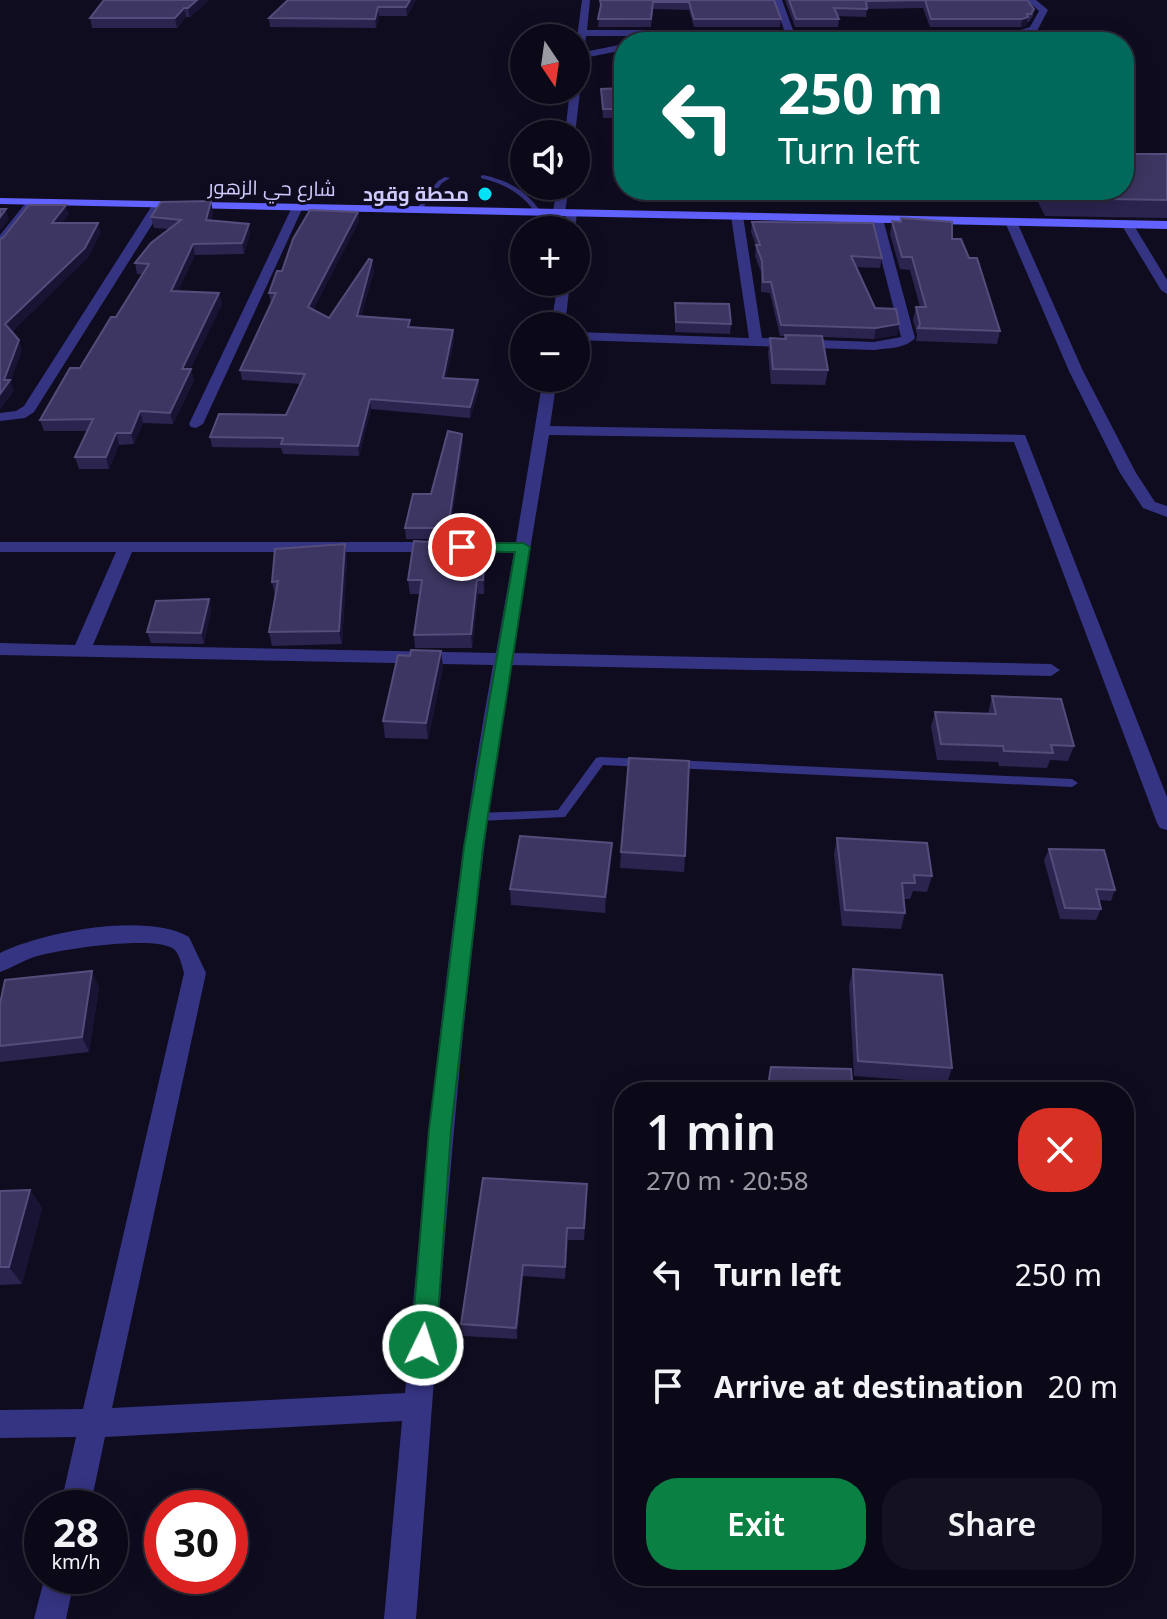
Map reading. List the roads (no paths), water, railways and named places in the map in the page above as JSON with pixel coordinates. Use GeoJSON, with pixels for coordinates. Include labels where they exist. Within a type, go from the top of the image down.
{"type":"FeatureCollection","features":[{"type":"Feature","properties":{"kind":"street"},"geometry":{"type":"LineString","coordinates":[[584,24],[586,0]]}},
{"type":"Feature","properties":{"kind":"street"},"geometry":{"type":"LineString","coordinates":[[778,0],[789,32]]}},
{"type":"Feature","properties":{"kind":"street"},"geometry":{"type":"LineString","coordinates":[[1011,32],[1030,31],[1044,10],[1031,0]]}},
{"type":"Feature","properties":{"kind":"street"},"geometry":{"type":"LineString","coordinates":[[590,33],[614,33]]}},
{"type":"Feature","properties":{"kind":"street"},"geometry":{"type":"LineString","coordinates":[[590,54],[614,49]]}},
{"type":"Feature","properties":{"kind":"street"},"geometry":{"type":"LineString","coordinates":[[564,200],[566,216]]}},
{"type":"Feature","properties":{"kind":"street","name":"شارع حي الزهور"},"geometry":{"type":"LineString","coordinates":[[0,201],[1167,225]]}},
{"type":"Feature","properties":{"kind":"street"},"geometry":{"type":"LineString","coordinates":[[0,243],[32,202]]}},
{"type":"Feature","properties":{"kind":"street"},"geometry":{"type":"LineString","coordinates":[[0,417],[20,415],[29,409],[159,204]]}},
{"type":"Feature","properties":{"kind":"street"},"geometry":{"type":"LineString","coordinates":[[196,424],[297,207]]}},
{"type":"Feature","properties":{"kind":"street"},"geometry":{"type":"LineString","coordinates":[[737,216],[756,343]]}},
{"type":"Feature","properties":{"kind":"street"},"geometry":{"type":"LineString","coordinates":[[590,337],[874,346],[904,342],[908,338],[877,219]]}},
{"type":"Feature","properties":{"kind":"street"},"geometry":{"type":"LineString","coordinates":[[1011,222],[1076,371],[1128,473],[1149,505],[1167,512]]}},
{"type":"Feature","properties":{"kind":"street"},"geometry":{"type":"LineString","coordinates":[[1127,224],[1167,290]]}},
{"type":"Feature","properties":{"kind":"street"},"geometry":{"type":"LineString","coordinates":[[400,1619],[440,1130],[479,817],[548,392]]}},
{"type":"Feature","properties":{"kind":"street"},"geometry":{"type":"LineString","coordinates":[[543,430],[1020,438],[1167,823]]}},
{"type":"Feature","properties":{"kind":"street"},"geometry":{"type":"LineString","coordinates":[[0,547],[523,547]]}},
{"type":"Feature","properties":{"kind":"street"},"geometry":{"type":"LineString","coordinates":[[82,650],[126,547]]}},
{"type":"Feature","properties":{"kind":"street"},"geometry":{"type":"LineString","coordinates":[[0,649],[1051,670]]}},
{"type":"Feature","properties":{"kind":"street"},"geometry":{"type":"LineString","coordinates":[[0,963],[32,949],[69,942],[146,935],[177,940],[188,951],[195,973],[79,1490]]}},
{"type":"Feature","properties":{"kind":"street"},"geometry":{"type":"LineString","coordinates":[[0,1424],[94,1423],[419,1406]]}},
{"type":"Feature","properties":{"kind":"street"},"geometry":{"type":"LineString","coordinates":[[50,1619],[56,1594]]}},
{"type":"Feature","properties":{"kind":"lane"},"geometry":{"type":"LineString","coordinates":[[483,177],[512,184],[529,197],[538,212]]}},
{"type":"Feature","properties":{"kind":"lane"},"geometry":{"type":"LineString","coordinates":[[419,209],[440,182],[447,178]]}},
{"type":"Feature","properties":{"kind":"lane"},"geometry":{"type":"LineString","coordinates":[[479,817],[561,814],[600,761],[1072,783]]}},
{"type":"Feature","properties":{"kind":"place","name":"محطة وقود"},"geometry":{"type":"Point","coordinates":[485,194]}}]}
